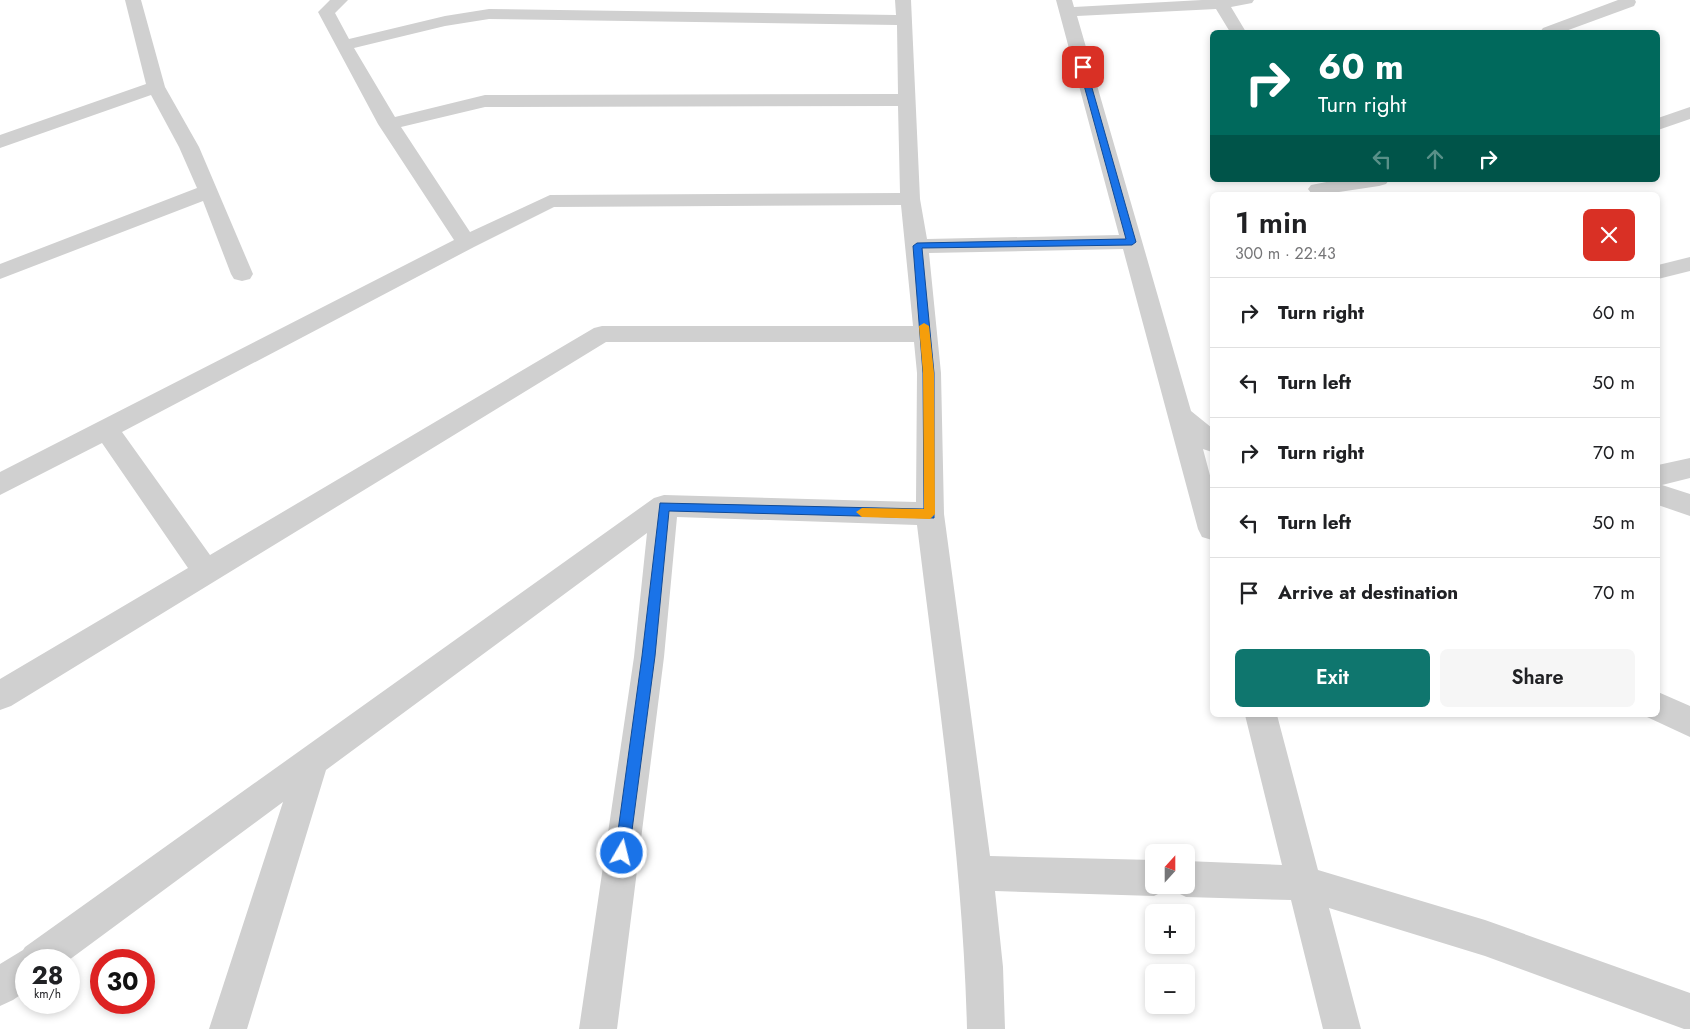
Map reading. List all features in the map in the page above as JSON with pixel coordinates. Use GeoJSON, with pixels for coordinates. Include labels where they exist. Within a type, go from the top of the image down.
{"type":"FeatureCollection","features":[{"type":"Feature","properties":{"kind":"street"},"geometry":{"type":"LineString","coordinates":[[133,0],[156,87],[189,147],[209,191],[242,274]]}},
{"type":"Feature","properties":{"kind":"street"},"geometry":{"type":"LineString","coordinates":[[340,0],[326,12],[343,46],[388,124],[466,242]]}},
{"type":"Feature","properties":{"kind":"street"},"geometry":{"type":"LineString","coordinates":[[1210,521],[1066,6],[1221,4],[1246,0]]}},
{"type":"Feature","properties":{"kind":"street"},"geometry":{"type":"LineString","coordinates":[[1554,30],[1628,2]]}},
{"type":"Feature","properties":{"kind":"street"},"geometry":{"type":"LineString","coordinates":[[1221,4],[1237,30]]}},
{"type":"Feature","properties":{"kind":"street"},"geometry":{"type":"LineString","coordinates":[[343,46],[445,21],[489,14],[904,10],[910,199],[917,246],[928,373],[930,514],[975,873],[984,968],[986,1029]]}},
{"type":"Feature","properties":{"kind":"street"},"geometry":{"type":"LineString","coordinates":[[0,142],[156,87]]}},
{"type":"Feature","properties":{"kind":"street"},"geometry":{"type":"LineString","coordinates":[[388,124],[486,101],[908,100]]}},
{"type":"Feature","properties":{"kind":"street"},"geometry":{"type":"LineString","coordinates":[[1660,123],[1690,113]]}},
{"type":"Feature","properties":{"kind":"street"},"geometry":{"type":"LineString","coordinates":[[1317,188],[1364,182]]}},
{"type":"Feature","properties":{"kind":"street"},"geometry":{"type":"LineString","coordinates":[[0,272],[209,191]]}},
{"type":"Feature","properties":{"kind":"street"},"geometry":{"type":"LineString","coordinates":[[0,484],[466,242],[550,201],[910,199]]}},
{"type":"Feature","properties":{"kind":"street"},"geometry":{"type":"LineString","coordinates":[[917,246],[1132,242]]}},
{"type":"Feature","properties":{"kind":"street"},"geometry":{"type":"LineString","coordinates":[[1660,272],[1690,264]]}},
{"type":"Feature","properties":{"kind":"street"},"geometry":{"type":"LineString","coordinates":[[0,696],[602,334],[925,334]]}},
{"type":"Feature","properties":{"kind":"street"},"geometry":{"type":"LineString","coordinates":[[1181,416],[1210,440]]}},
{"type":"Feature","properties":{"kind":"street"},"geometry":{"type":"LineString","coordinates":[[106,429],[207,573]]}},
{"type":"Feature","properties":{"kind":"street"},"geometry":{"type":"LineString","coordinates":[[1660,476],[1690,468]]}},
{"type":"Feature","properties":{"kind":"street"},"geometry":{"type":"LineString","coordinates":[[1660,495],[1690,505]]}},
{"type":"Feature","properties":{"kind":"street"},"geometry":{"type":"LineString","coordinates":[[53,949],[664,506],[930,514]]}},
{"type":"Feature","properties":{"kind":"street"},"geometry":{"type":"LineString","coordinates":[[598,1029],[649,656],[664,506]]}},
{"type":"Feature","properties":{"kind":"street"},"geometry":{"type":"LineString","coordinates":[[1660,708],[1690,722]]}},
{"type":"Feature","properties":{"kind":"street"},"geometry":{"type":"LineString","coordinates":[[1262,717],[1342,1029]]}},
{"type":"Feature","properties":{"kind":"street"},"geometry":{"type":"LineString","coordinates":[[228,1029],[313,760]]}},
{"type":"Feature","properties":{"kind":"street"},"geometry":{"type":"LineString","coordinates":[[975,873],[1145,878]]}},
{"type":"Feature","properties":{"kind":"street"},"geometry":{"type":"LineString","coordinates":[[1195,879],[1304,883],[1485,938],[1690,1012]]}},
{"type":"Feature","properties":{"kind":"street"},"geometry":{"type":"LineString","coordinates":[[0,987],[15,976]]}},
{"type":"Feature","properties":{"kind":"slow traffic"},"geometry":{"type":"LineString","coordinates":[[862,512],[930,514],[928,373],[924,326]]}},
{"type":"Feature","properties":{"kind":"route"},"geometry":{"type":"LineString","coordinates":[[622,853],[649,656],[664,506],[930,514],[928,373],[917,246],[1132,242],[1083,67]]}}]}
